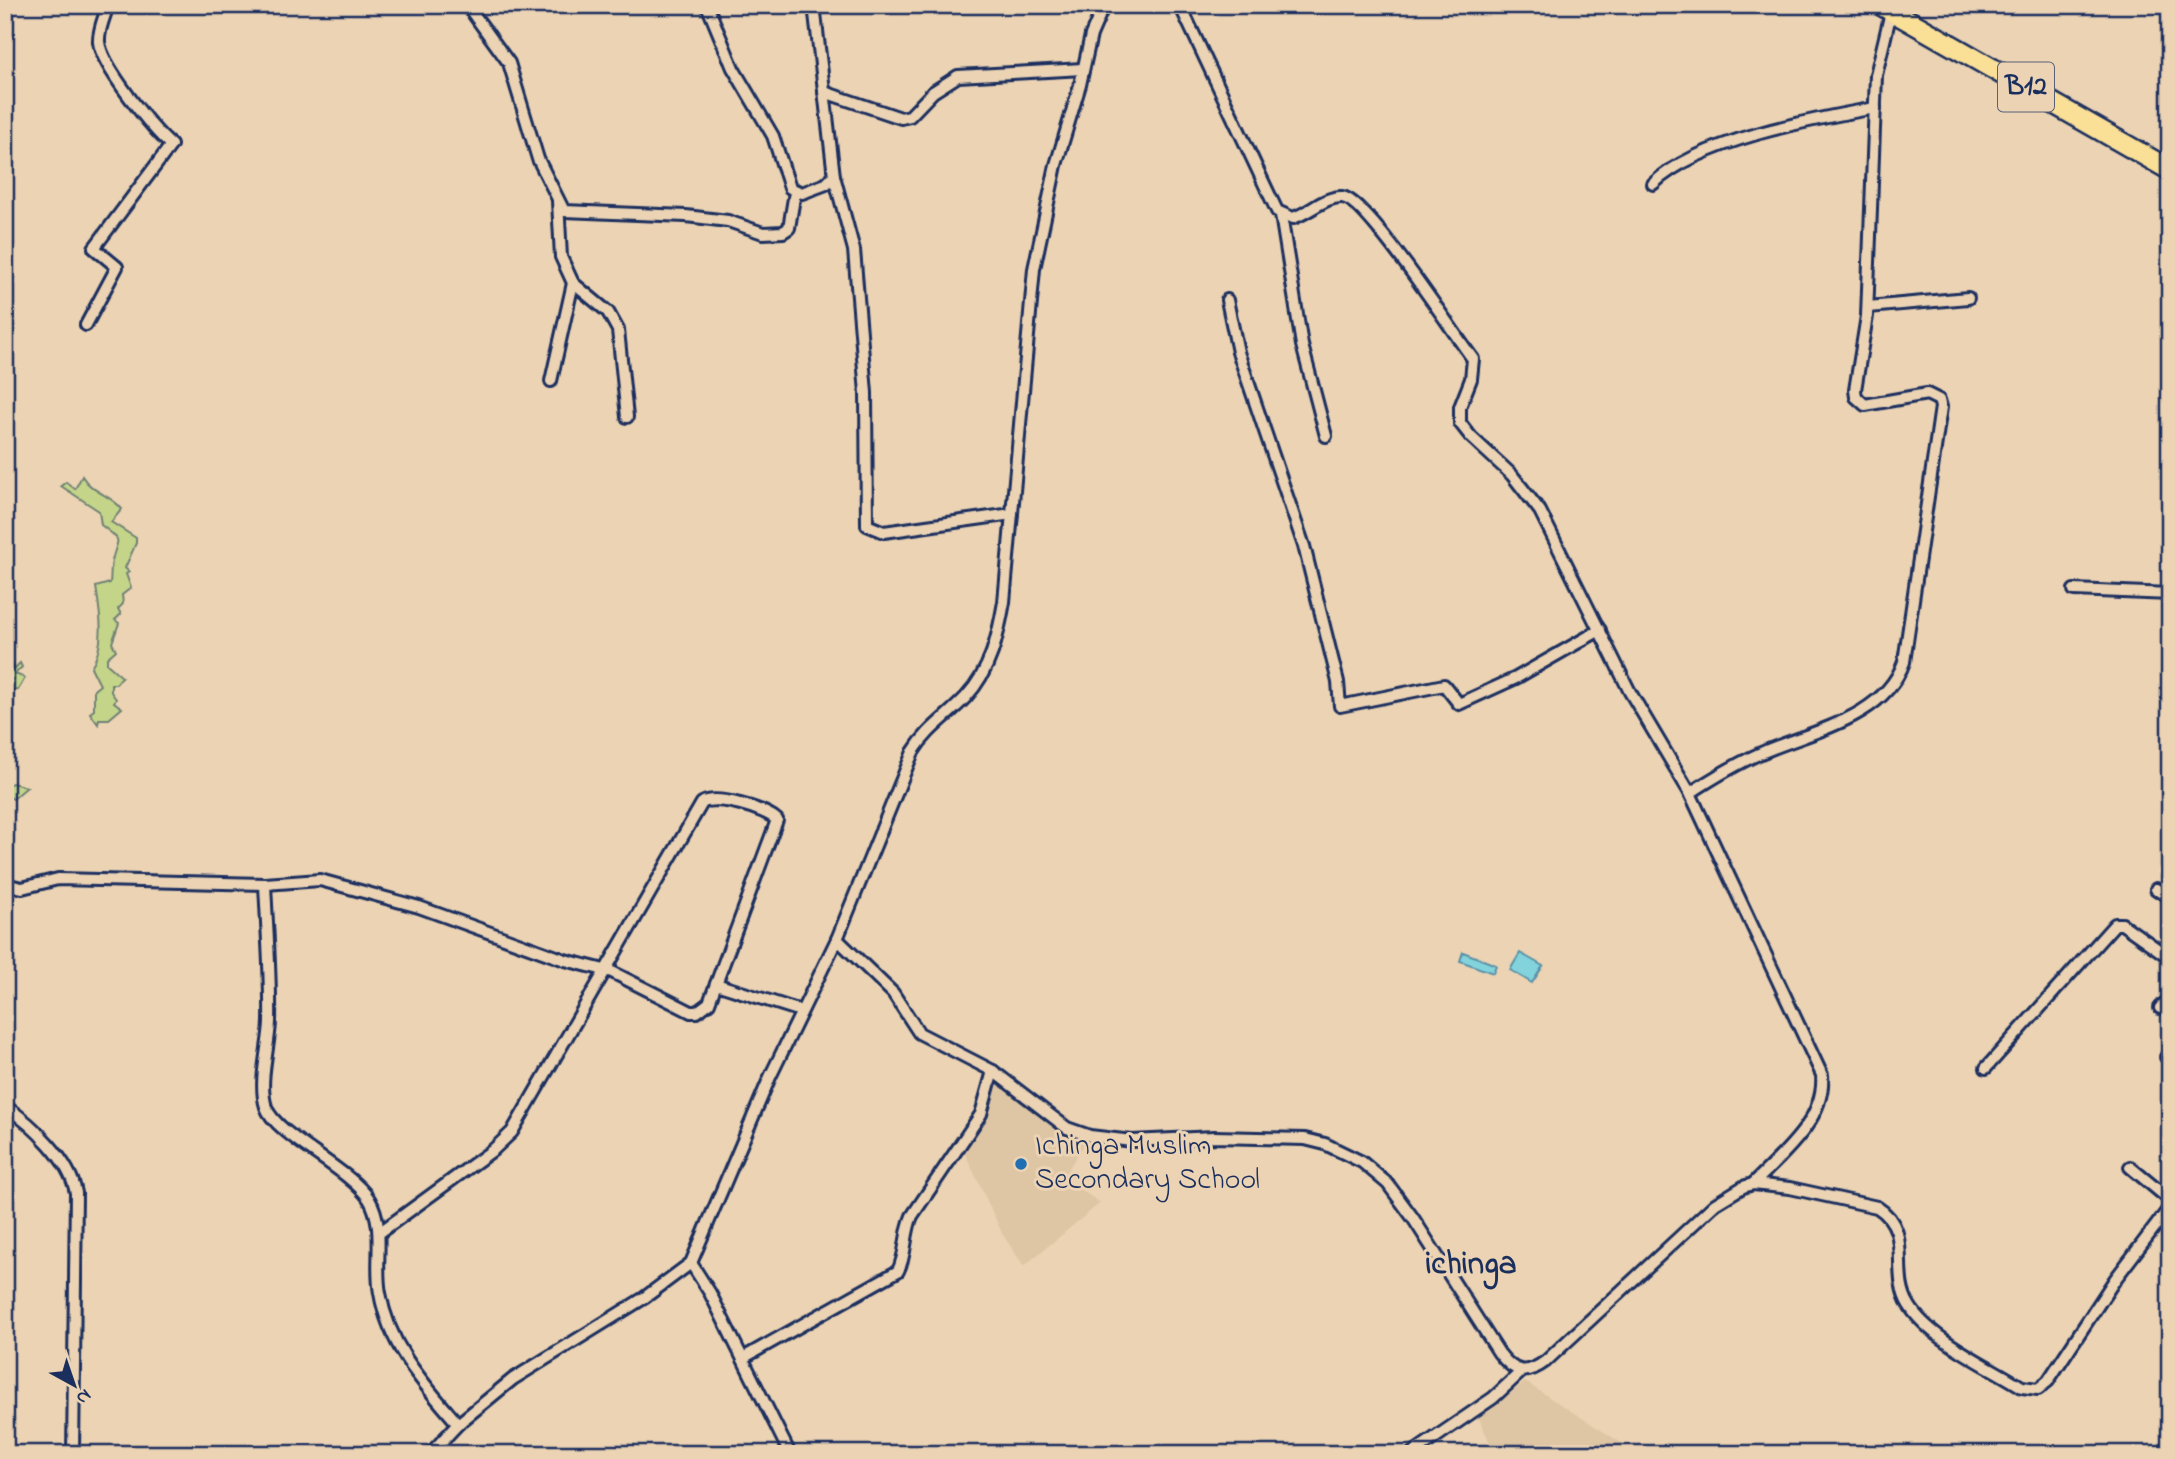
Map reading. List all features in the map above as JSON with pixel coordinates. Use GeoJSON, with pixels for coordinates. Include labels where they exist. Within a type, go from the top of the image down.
{"type":"FeatureCollection","features":[{"type":"Feature","properties":{"kind":"highway","name":"B12"},"geometry":{"type":"LineString","coordinates":[[1886,8],[2170,170]]}},
{"type":"Feature","properties":{"kind":"street"},"geometry":{"type":"LineString","coordinates":[[86,325],[117,268],[94,248],[171,145],[136,107],[103,55],[99,42],[108,5]]}},
{"type":"Feature","properties":{"kind":"street"},"geometry":{"type":"LineString","coordinates":[[467,5],[509,63],[538,159],[560,206],[568,212],[686,216],[728,221],[763,233],[787,230],[795,192]]}},
{"type":"Feature","properties":{"kind":"street"},"geometry":{"type":"LineString","coordinates":[[707,5],[733,68],[773,136],[790,188],[795,192]]}},
{"type":"Feature","properties":{"kind":"street"},"geometry":{"type":"LineString","coordinates":[[814,5],[834,176],[854,250],[866,393],[867,525],[884,532],[1012,514]]}},
{"type":"Feature","properties":{"kind":"street"},"geometry":{"type":"LineString","coordinates":[[431,1453],[458,1424],[522,1374],[645,1298],[691,1263],[801,1011],[837,939],[913,752],[924,734],[971,691],[994,651],[1004,601],[1034,269],[1056,165],[1091,35],[1104,5]]}},
{"type":"Feature","properties":{"kind":"street"},"geometry":{"type":"LineString","coordinates":[[1180,5],[1281,215],[1302,345],[1326,436]]}},
{"type":"Feature","properties":{"kind":"street"},"geometry":{"type":"LineString","coordinates":[[1690,793],[1744,761],[1864,709],[1880,699],[1899,677],[1913,607],[1941,407],[1931,394],[1873,405],[1857,400],[1855,390],[1868,307],[1877,68],[1886,8]]}},
{"type":"Feature","properties":{"kind":"street"},"geometry":{"type":"LineString","coordinates":[[824,92],[901,118],[910,116],[933,92],[958,76],[1083,69]]}},
{"type":"Feature","properties":{"kind":"street"},"geometry":{"type":"LineString","coordinates":[[1653,184],[1669,171],[1694,158],[1763,133],[1875,108]]}},
{"type":"Feature","properties":{"kind":"street"},"geometry":{"type":"LineString","coordinates":[[795,192],[826,184],[834,176]]}},
{"type":"Feature","properties":{"kind":"street"},"geometry":{"type":"LineString","coordinates":[[558,198],[561,257],[573,283],[608,312],[618,330],[627,417]]}},
{"type":"Feature","properties":{"kind":"street"},"geometry":{"type":"LineString","coordinates":[[1281,215],[1293,218],[1329,200],[1345,198],[1353,201],[1390,242],[1473,359],[1471,379],[1460,407],[1460,422],[1471,437],[1534,501],[1630,692],[1690,793],[1822,1075],[1822,1095],[1812,1118],[1753,1184],[1714,1204],[1546,1361],[1533,1370],[1521,1372],[1493,1398],[1411,1454]]}},
{"type":"Feature","properties":{"kind":"street"},"geometry":{"type":"LineString","coordinates":[[551,381],[573,283]]}},
{"type":"Feature","properties":{"kind":"street"},"geometry":{"type":"LineString","coordinates":[[1868,307],[1968,298]]}},
{"type":"Feature","properties":{"kind":"street"},"geometry":{"type":"LineString","coordinates":[[1227,300],[1238,352],[1304,546],[1338,682],[1340,706],[1444,685],[1458,704],[1516,678],[1600,630]]}},
{"type":"Feature","properties":{"kind":"street"},"geometry":{"type":"LineString","coordinates":[[2074,590],[2170,594]]}},
{"type":"Feature","properties":{"kind":"street"},"geometry":{"type":"LineString","coordinates":[[5,884],[22,888],[58,879],[265,884],[308,879],[336,883],[419,906],[565,960],[606,970],[691,1012],[697,1012],[709,1003],[777,820],[769,814],[713,799],[702,803],[606,970],[512,1132],[493,1150],[379,1233]]}},
{"type":"Feature","properties":{"kind":"street"},"geometry":{"type":"LineString","coordinates":[[265,884],[270,1024],[264,1091],[266,1108],[287,1131],[325,1158],[365,1194],[373,1209],[379,1233],[379,1291],[392,1338],[458,1424]]}},
{"type":"Feature","properties":{"kind":"street"},"geometry":{"type":"LineString","coordinates":[[2156,889],[2170,898]]}},
{"type":"Feature","properties":{"kind":"street"},"geometry":{"type":"LineString","coordinates":[[1986,1068],[2115,924],[2122,924],[2170,958]]}},
{"type":"Feature","properties":{"kind":"street"},"geometry":{"type":"LineString","coordinates":[[837,939],[894,993],[919,1033],[993,1071],[1067,1128],[1079,1134],[1132,1141],[1214,1137],[1304,1139],[1325,1144],[1362,1162],[1388,1184],[1499,1353],[1509,1366],[1521,1372]]}},
{"type":"Feature","properties":{"kind":"street"},"geometry":{"type":"LineString","coordinates":[[716,984],[801,1011]]}},
{"type":"Feature","properties":{"kind":"street"},"geometry":{"type":"LineString","coordinates":[[2160,1008],[2170,998]]}},
{"type":"Feature","properties":{"kind":"street"},"geometry":{"type":"LineString","coordinates":[[743,1358],[898,1271],[905,1258],[906,1230],[912,1216],[981,1114],[993,1071]]}},
{"type":"Feature","properties":{"kind":"street"},"geometry":{"type":"LineString","coordinates":[[5,1106],[36,1132],[73,1178],[76,1194],[73,1454]]}},
{"type":"Feature","properties":{"kind":"street"},"geometry":{"type":"LineString","coordinates":[[2130,1167],[2170,1200]]}},
{"type":"Feature","properties":{"kind":"street"},"geometry":{"type":"LineString","coordinates":[[1753,1184],[1830,1197],[1877,1208],[1886,1213],[1897,1231],[1903,1295],[1915,1314],[1937,1334],[2022,1387],[2033,1390],[2048,1381],[2116,1278],[2170,1207]]}},
{"type":"Feature","properties":{"kind":"street"},"geometry":{"type":"LineString","coordinates":[[691,1263],[743,1358],[790,1454]]}},
{"type":"Feature","properties":{"kind":"shaded area","name":"Ichinga Muslim Secondary School"},"geometry":{"type":"Polygon","coordinates":[[[999,1085],[1008,1089],[1052,1127],[1086,1142],[1063,1177],[1100,1203],[1024,1266],[1003,1235],[964,1151],[986,1122],[993,1093],[999,1085]]]}},
{"type":"Feature","properties":{"kind":"shaded area"},"geometry":{"type":"Polygon","coordinates":[[[1525,1382],[1634,1451],[1633,1454],[1495,1454],[1478,1416],[1525,1382]]]}},
{"type":"Feature","properties":{"kind":"green space"},"geometry":{"type":"Polygon","coordinates":[[[82,476],[122,509],[111,522],[136,538],[125,568],[129,572],[126,574],[131,588],[122,595],[123,604],[118,609],[121,614],[115,620],[119,623],[112,643],[116,650],[107,658],[107,664],[122,677],[116,684],[111,684],[111,692],[116,699],[114,702],[122,708],[109,719],[99,719],[98,724],[90,713],[94,710],[94,690],[100,685],[91,667],[96,659],[100,639],[96,587],[110,583],[111,564],[117,541],[114,535],[101,525],[99,511],[61,486],[66,482],[75,489],[82,476]]]}},
{"type":"Feature","properties":{"kind":"green space"},"geometry":{"type":"Polygon","coordinates":[[[20,663],[22,667],[15,674],[25,678],[18,690],[9,691],[13,679],[5,682],[5,664],[13,665],[14,669],[20,663]]]}},
{"type":"Feature","properties":{"kind":"green space"},"geometry":{"type":"Polygon","coordinates":[[[12,783],[27,787],[13,799],[5,794],[5,787],[12,783]]]}},
{"type":"Feature","properties":{"kind":"water"},"geometry":{"type":"Polygon","coordinates":[[[1463,952],[1496,965],[1493,973],[1460,961],[1463,952]]]}},
{"type":"Feature","properties":{"kind":"water"},"geometry":{"type":"Polygon","coordinates":[[[1520,953],[1543,966],[1532,983],[1510,970],[1520,953]]]}},
{"type":"Feature","properties":{"kind":"place","name":"Ichinga Muslim Secondary School"},"geometry":{"type":"Point","coordinates":[1021,1164]}},
{"type":"Feature","properties":{"kind":"district","name":"ichinga"},"geometry":{"type":"Point","coordinates":[1471,1265]}}]}
